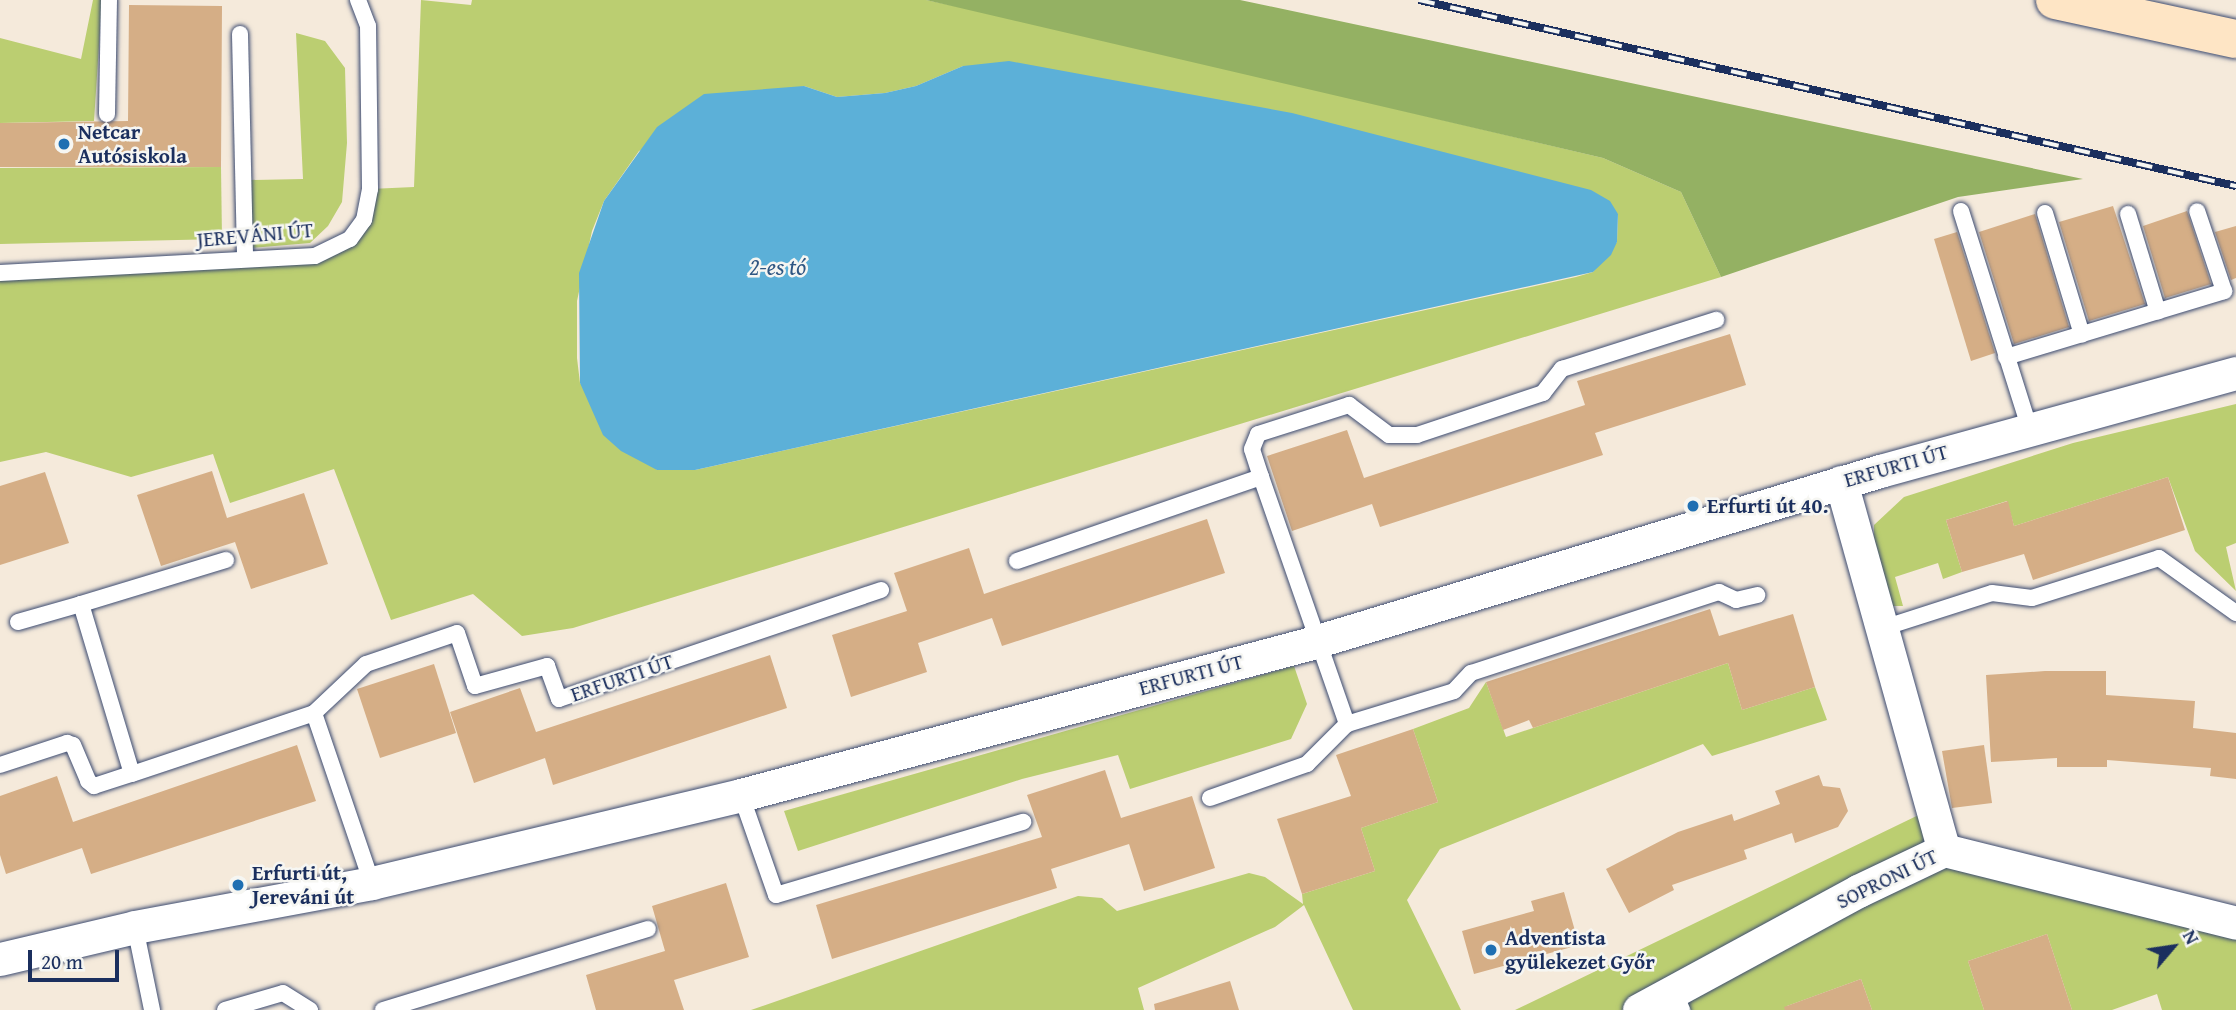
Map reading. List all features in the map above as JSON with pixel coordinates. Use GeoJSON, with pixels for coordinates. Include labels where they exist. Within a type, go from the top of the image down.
{"type":"FeatureCollection","features":[{"type":"Feature","properties":{"kind":"street"},"geometry":{"type":"LineString","coordinates":[[2055,0],[2236,39]]}},
{"type":"Feature","properties":{"kind":"street","name":"ERFURTI ÚT"},"geometry":{"type":"LineString","coordinates":[[0,958],[135,927],[372,883],[741,795],[1316,641],[2029,427],[2236,373]]}},
{"type":"Feature","properties":{"kind":"street"},"geometry":{"type":"LineString","coordinates":[[1841,482],[1944,850]]}},
{"type":"Feature","properties":{"kind":"street","name":"SOPRONI ÚT"},"geometry":{"type":"LineString","coordinates":[[1639,1010],[1678,1000],[1944,850],[2236,923]]}},
{"type":"Feature","properties":{"kind":"lane"},"geometry":{"type":"LineString","coordinates":[[107,114],[109,0]]}},
{"type":"Feature","properties":{"kind":"lane","name":"JEREVÁNI ÚT"},"geometry":{"type":"LineString","coordinates":[[0,273],[315,256],[350,239],[364,219],[370,189],[368,26],[358,0]]}},
{"type":"Feature","properties":{"kind":"lane"},"geometry":{"type":"LineString","coordinates":[[240,34],[244,259]]}},
{"type":"Feature","properties":{"kind":"lane"},"geometry":{"type":"LineString","coordinates":[[1961,211],[2029,427]]}},
{"type":"Feature","properties":{"kind":"lane"},"geometry":{"type":"LineString","coordinates":[[2006,357],[2224,291],[2197,211]]}},
{"type":"Feature","properties":{"kind":"lane"},"geometry":{"type":"LineString","coordinates":[[2045,213],[2082,335]]}},
{"type":"Feature","properties":{"kind":"lane"},"geometry":{"type":"LineString","coordinates":[[2128,214],[2158,312]]}},
{"type":"Feature","properties":{"kind":"lane"},"geometry":{"type":"LineString","coordinates":[[1347,724],[1316,641],[1252,449],[1258,434],[1349,405],[1389,435],[1417,436],[1543,393],[1562,369],[1716,320]]}},
{"type":"Feature","properties":{"kind":"lane"},"geometry":{"type":"LineString","coordinates":[[1017,561],[1261,477]]}},
{"type":"Feature","properties":{"kind":"lane"},"geometry":{"type":"LineString","coordinates":[[1883,628],[1992,593],[2032,598],[2159,558],[2236,613]]}},
{"type":"Feature","properties":{"kind":"lane"},"geometry":{"type":"LineString","coordinates":[[18,622],[226,560]]}},
{"type":"Feature","properties":{"kind":"lane","name":"ERFURTI ÚT"},"geometry":{"type":"LineString","coordinates":[[0,765],[66,743],[73,744],[88,781],[94,786],[314,713],[366,664],[457,633],[475,686],[547,666],[559,699],[881,590]]}},
{"type":"Feature","properties":{"kind":"lane"},"geometry":{"type":"LineString","coordinates":[[1210,798],[1307,764],[1347,724],[1454,691],[1471,673],[1719,592],[1736,600],[1757,595]]}},
{"type":"Feature","properties":{"kind":"lane"},"geometry":{"type":"LineString","coordinates":[[81,604],[131,774]]}},
{"type":"Feature","properties":{"kind":"lane"},"geometry":{"type":"LineString","coordinates":[[314,713],[372,883]]}},
{"type":"Feature","properties":{"kind":"lane"},"geometry":{"type":"LineString","coordinates":[[741,795],[776,895],[1023,822]]}},
{"type":"Feature","properties":{"kind":"lane"},"geometry":{"type":"LineString","coordinates":[[135,927],[152,1010]]}},
{"type":"Feature","properties":{"kind":"lane"},"geometry":{"type":"LineString","coordinates":[[383,1010],[648,929]]}},
{"type":"Feature","properties":{"kind":"lane"},"geometry":{"type":"LineString","coordinates":[[225,1010],[283,993],[310,1010]]}},
{"type":"Feature","properties":{"kind":"green space"},"geometry":{"type":"Polygon","coordinates":[[[93,0],[102,0],[94,121],[0,123],[0,38],[81,59],[93,0]]]}},
{"type":"Feature","properties":{"kind":"green space"},"geometry":{"type":"Polygon","coordinates":[[[421,0],[471,5],[472,0],[926,0],[1021,20],[1603,158],[1681,192],[1721,277],[573,628],[522,636],[473,594],[391,620],[334,469],[230,503],[213,454],[131,477],[46,452],[0,462],[0,273],[315,256],[350,239],[370,189],[414,187],[421,0]],[[963,66],[916,86],[885,93],[837,97],[804,86],[639,151],[604,201],[592,231],[577,301],[580,383],[657,470],[695,470],[1576,277],[1593,272],[1617,242],[1618,214],[963,66]]]}},
{"type":"Feature","properties":{"kind":"green space"},"geometry":{"type":"Polygon","coordinates":[[[926,0],[1240,0],[2083,179],[1958,197],[1721,277],[1681,192],[1603,158],[926,0]]]}},
{"type":"Feature","properties":{"kind":"green space"},"geometry":{"type":"Polygon","coordinates":[[[296,33],[325,41],[345,68],[347,143],[342,202],[328,226],[310,243],[250,248],[248,180],[303,179],[296,33]]]}},
{"type":"Feature","properties":{"kind":"green space"},"geometry":{"type":"Polygon","coordinates":[[[221,167],[222,239],[0,244],[0,168],[221,167]]]}},
{"type":"Feature","properties":{"kind":"green space"},"geometry":{"type":"Polygon","coordinates":[[[2236,404],[2236,543],[2226,547],[2236,591],[2195,551],[2168,477],[2014,526],[2007,501],[1946,520],[1962,572],[1943,579],[1938,563],[1895,577],[1903,606],[1890,606],[1874,554],[1874,525],[1904,497],[2073,443],[2236,404]]]}},
{"type":"Feature","properties":{"kind":"green space"},"geometry":{"type":"Polygon","coordinates":[[[1728,663],[1742,710],[1815,687],[1827,720],[1712,756],[1703,744],[1440,849],[1407,900],[1461,1010],[1353,1010],[1304,905],[1275,927],[1138,988],[1144,1010],[751,1010],[1078,896],[1102,898],[1117,911],[1249,873],[1265,877],[1303,904],[1302,894],[1375,871],[1361,828],[1438,802],[1413,729],[1469,708],[1486,682],[1506,737],[1728,663]]]}},
{"type":"Feature","properties":{"kind":"green space"},"geometry":{"type":"Polygon","coordinates":[[[1294,666],[1307,704],[1291,739],[1130,789],[1118,755],[1022,779],[798,851],[784,811],[1294,666]]]}},
{"type":"Feature","properties":{"kind":"green space"},"geometry":{"type":"Polygon","coordinates":[[[1931,809],[1944,850],[2236,923],[2236,1010],[2162,1010],[2157,994],[2112,1010],[2072,1010],[2047,934],[1968,961],[1984,1010],[1872,1010],[1861,979],[1787,1006],[1788,1010],[1515,1010],[1931,809]]]}},
{"type":"Feature","properties":{"kind":"water","name":"2-es tó"},"geometry":{"type":"Polygon","coordinates":[[[1009,61],[1292,113],[1591,190],[1610,201],[1618,214],[1617,242],[1611,255],[1593,272],[695,470],[657,470],[621,451],[603,435],[580,383],[579,273],[604,201],[657,127],[704,94],[804,86],[837,97],[885,93],[916,86],[963,66],[1009,61]]]}},
{"type":"Feature","properties":{"kind":"building"},"geometry":{"type":"Polygon","coordinates":[[[129,5],[222,6],[221,167],[0,167],[0,123],[128,121],[129,5]]]}},
{"type":"Feature","properties":{"kind":"building"},"geometry":{"type":"Polygon","coordinates":[[[2113,206],[2145,304],[2089,321],[2059,222],[2113,206]]]}},
{"type":"Feature","properties":{"kind":"building"},"geometry":{"type":"Polygon","coordinates":[[[2187,211],[2211,284],[2165,298],[2143,226],[2187,211]]]}},
{"type":"Feature","properties":{"kind":"building"},"geometry":{"type":"Polygon","coordinates":[[[2035,214],[2069,327],[2014,344],[1979,232],[2035,214]]]}},
{"type":"Feature","properties":{"kind":"building"},"geometry":{"type":"Polygon","coordinates":[[[2236,226],[2236,278],[2231,280],[2215,232],[2236,226]]]}},
{"type":"Feature","properties":{"kind":"building"},"geometry":{"type":"Polygon","coordinates":[[[1957,232],[1995,353],[1971,361],[1934,239],[1957,232]]]}},
{"type":"Feature","properties":{"kind":"building"},"geometry":{"type":"Polygon","coordinates":[[[1730,334],[1746,385],[1595,433],[1603,455],[1380,527],[1372,504],[1292,531],[1267,456],[1347,430],[1364,478],[1585,405],[1577,381],[1730,334]]]}},
{"type":"Feature","properties":{"kind":"building"},"geometry":{"type":"Polygon","coordinates":[[[212,471],[227,518],[304,493],[328,564],[251,589],[235,542],[161,566],[137,495],[212,471]]]}},
{"type":"Feature","properties":{"kind":"building"},"geometry":{"type":"Polygon","coordinates":[[[45,472],[69,543],[0,565],[0,486],[45,472]]]}},
{"type":"Feature","properties":{"kind":"building"},"geometry":{"type":"Polygon","coordinates":[[[2168,477],[2185,530],[2033,580],[2024,554],[1962,572],[1946,520],[2008,501],[2014,526],[2168,477]]]}},
{"type":"Feature","properties":{"kind":"building"},"geometry":{"type":"Polygon","coordinates":[[[1207,519],[1225,573],[1002,646],[992,618],[918,643],[927,672],[851,697],[832,635],[907,611],[894,573],[969,548],[984,594],[1207,519]]]}},
{"type":"Feature","properties":{"kind":"building"},"geometry":{"type":"Polygon","coordinates":[[[1710,609],[1719,636],[1793,614],[1815,687],[1742,710],[1728,663],[1533,728],[1529,720],[1503,730],[1486,682],[1710,609]]]}},
{"type":"Feature","properties":{"kind":"building"},"geometry":{"type":"Polygon","coordinates":[[[770,655],[787,708],[553,785],[545,758],[474,783],[450,712],[520,688],[536,732],[770,655]]]}},
{"type":"Feature","properties":{"kind":"building"},"geometry":{"type":"Polygon","coordinates":[[[434,664],[456,733],[380,758],[357,689],[434,664]]]}},
{"type":"Feature","properties":{"kind":"building"},"geometry":{"type":"Polygon","coordinates":[[[2106,671],[2106,695],[2195,701],[2193,728],[2236,733],[2236,779],[2210,776],[2211,768],[2107,760],[2107,767],[2057,767],[2057,758],[1991,762],[1986,675],[2106,671]]]}},
{"type":"Feature","properties":{"kind":"building"},"geometry":{"type":"Polygon","coordinates":[[[1413,729],[1438,802],[1361,828],[1375,871],[1302,894],[1277,819],[1351,796],[1336,755],[1413,729]]]}},
{"type":"Feature","properties":{"kind":"building"},"geometry":{"type":"Polygon","coordinates":[[[297,745],[316,801],[91,874],[82,848],[6,874],[0,855],[0,796],[57,776],[73,822],[297,745]]]}},
{"type":"Feature","properties":{"kind":"building"},"geometry":{"type":"Polygon","coordinates":[[[1984,745],[1992,803],[1952,808],[1942,751],[1984,745]]]}},
{"type":"Feature","properties":{"kind":"building"},"geometry":{"type":"Polygon","coordinates":[[[1105,770],[1121,818],[1192,796],[1215,868],[1144,891],[1129,844],[1051,869],[1057,888],[832,959],[816,905],[1042,837],[1027,795],[1105,770]]]}},
{"type":"Feature","properties":{"kind":"building"},"geometry":{"type":"Polygon","coordinates":[[[1819,775],[1823,786],[1840,788],[1848,811],[1838,827],[1795,843],[1792,833],[1744,850],[1747,859],[1672,885],[1674,890],[1629,913],[1606,869],[1678,832],[1732,814],[1734,821],[1780,804],[1775,791],[1819,775]]]}},
{"type":"Feature","properties":{"kind":"building"},"geometry":{"type":"Polygon","coordinates":[[[726,883],[749,957],[674,980],[684,1010],[596,1010],[586,975],[665,951],[652,906],[726,883]]]}},
{"type":"Feature","properties":{"kind":"building"},"geometry":{"type":"Polygon","coordinates":[[[1564,892],[1579,945],[1474,974],[1462,931],[1534,911],[1531,901],[1564,892]]]}},
{"type":"Feature","properties":{"kind":"building"},"geometry":{"type":"Polygon","coordinates":[[[2047,934],[2072,1010],[1984,1010],[1968,961],[2047,934]]]}},
{"type":"Feature","properties":{"kind":"building"},"geometry":{"type":"Polygon","coordinates":[[[1861,979],[1872,1010],[1785,1010],[1784,1007],[1861,979]]]}},
{"type":"Feature","properties":{"kind":"building"},"geometry":{"type":"Polygon","coordinates":[[[1230,981],[1239,1010],[1155,1010],[1154,1004],[1230,981]]]}},
{"type":"Feature","properties":{"kind":"railway"},"geometry":{"type":"LineString","coordinates":[[1419,0],[2236,186]]}},
{"type":"Feature","properties":{"kind":"place","name":"Netcar Autósiskola"},"geometry":{"type":"Point","coordinates":[64,144]}},
{"type":"Feature","properties":{"kind":"place","name":"Erfurti út 40."},"geometry":{"type":"Point","coordinates":[1693,506]}},
{"type":"Feature","properties":{"kind":"place","name":"Erfurti út, Jereváni út"},"geometry":{"type":"Point","coordinates":[238,885]}},
{"type":"Feature","properties":{"kind":"place","name":"Adventista gyülekezet Győr"},"geometry":{"type":"Point","coordinates":[1491,950]}}]}
